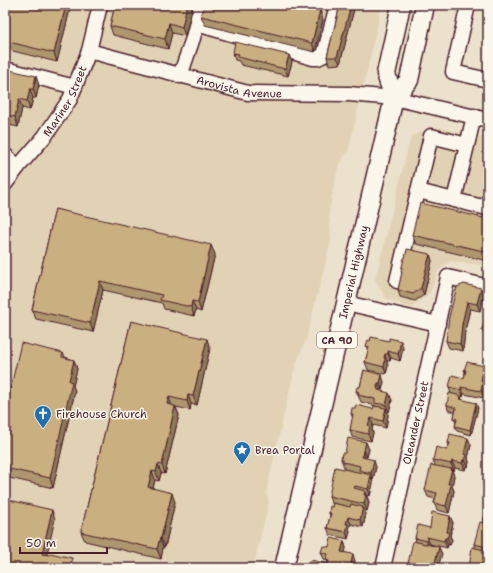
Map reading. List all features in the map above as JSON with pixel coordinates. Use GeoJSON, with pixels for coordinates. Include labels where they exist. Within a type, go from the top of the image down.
{"type":"FeatureCollection","features":[{"type":"Feature","properties":{"kind":"main road"},"geometry":{"type":"LineString","coordinates":[[394,98],[386,74],[401,5]]}},
{"type":"Feature","properties":{"kind":"main road","name":"Imperial Highway"},"geometry":{"type":"LineString","coordinates":[[284,568],[394,98],[409,80],[425,5]]}},
{"type":"Feature","properties":{"kind":"street","name":"Mariner Street"},"geometry":{"type":"LineString","coordinates":[[5,184],[45,136],[70,99],[88,51],[100,5]]}},
{"type":"Feature","properties":{"kind":"street"},"geometry":{"type":"LineString","coordinates":[[180,76],[201,5]]}},
{"type":"Feature","properties":{"kind":"street"},"geometry":{"type":"LineString","coordinates":[[196,24],[313,58],[318,58],[324,55],[337,5]]}},
{"type":"Feature","properties":{"kind":"street"},"geometry":{"type":"LineString","coordinates":[[468,5],[453,72],[488,80]]}},
{"type":"Feature","properties":{"kind":"street","name":"Arovista Avenue"},"geometry":{"type":"LineString","coordinates":[[88,51],[248,93],[350,94],[394,98],[488,120]]}},
{"type":"Feature","properties":{"kind":"street"},"geometry":{"type":"LineString","coordinates":[[5,69],[75,87]]}},
{"type":"Feature","properties":{"kind":"street"},"geometry":{"type":"LineString","coordinates":[[454,200],[474,116]]}},
{"type":"Feature","properties":{"kind":"street"},"geometry":{"type":"LineString","coordinates":[[397,281],[431,136],[467,145]]}},
{"type":"Feature","properties":{"kind":"street"},"geometry":{"type":"LineString","coordinates":[[5,155],[18,167]]}},
{"type":"Feature","properties":{"kind":"street"},"geometry":{"type":"LineString","coordinates":[[418,191],[487,208],[488,201]]}},
{"type":"Feature","properties":{"kind":"street","name":"Oleander Street"},"geometry":{"type":"LineString","coordinates":[[383,568],[448,277],[488,287]]}},
{"type":"Feature","properties":{"kind":"street"},"geometry":{"type":"LineString","coordinates":[[346,303],[438,324]]}},
{"type":"Feature","properties":{"kind":"shaded area"},"geometry":{"type":"Polygon","coordinates":[[[5,5],[382,5],[349,149],[338,167],[329,210],[331,241],[306,339],[295,367],[266,493],[269,502],[253,568],[5,568],[5,5]]]}},
{"type":"Feature","properties":{"kind":"shaded area"},"geometry":{"type":"Polygon","coordinates":[[[434,127],[488,138],[488,266],[450,261],[438,271],[430,293],[411,308],[387,299],[375,280],[411,136],[434,127]]]}},
{"type":"Feature","properties":{"kind":"building"},"geometry":{"type":"Polygon","coordinates":[[[5,5],[66,5],[54,53],[5,41],[5,5]]]}},
{"type":"Feature","properties":{"kind":"building"},"geometry":{"type":"Polygon","coordinates":[[[115,5],[187,5],[182,27],[169,23],[165,39],[110,26],[115,5]]]}},
{"type":"Feature","properties":{"kind":"building"},"geometry":{"type":"Polygon","coordinates":[[[204,5],[298,5],[320,10],[312,43],[201,16],[204,5]]]}},
{"type":"Feature","properties":{"kind":"building"},"geometry":{"type":"Polygon","coordinates":[[[340,5],[351,5],[337,57],[327,57],[340,5]]]}},
{"type":"Feature","properties":{"kind":"building"},"geometry":{"type":"Polygon","coordinates":[[[235,42],[289,55],[285,69],[238,57],[239,54],[233,53],[235,42]]]}},
{"type":"Feature","properties":{"kind":"building"},"geometry":{"type":"Polygon","coordinates":[[[5,69],[36,76],[33,89],[30,89],[27,101],[19,99],[15,117],[5,115],[5,69]]]}},
{"type":"Feature","properties":{"kind":"building"},"geometry":{"type":"Polygon","coordinates":[[[420,203],[488,219],[488,252],[412,235],[420,203]]]}},
{"type":"Feature","properties":{"kind":"building"},"geometry":{"type":"Polygon","coordinates":[[[55,209],[211,245],[198,302],[192,301],[191,307],[160,300],[162,295],[100,281],[90,323],[32,310],[55,209]]]}},
{"type":"Feature","properties":{"kind":"building"},"geometry":{"type":"Polygon","coordinates":[[[407,249],[430,254],[421,288],[413,294],[398,290],[407,249]]]}},
{"type":"Feature","properties":{"kind":"building"},"geometry":{"type":"Polygon","coordinates":[[[464,284],[481,288],[477,304],[467,302],[462,324],[460,344],[446,341],[449,317],[456,290],[457,287],[464,284]]]}},
{"type":"Feature","properties":{"kind":"building"},"geometry":{"type":"Polygon","coordinates":[[[488,308],[488,334],[485,334],[486,331],[482,330],[488,308]]]}},
{"type":"Feature","properties":{"kind":"building"},"geometry":{"type":"Polygon","coordinates":[[[131,321],[207,339],[193,396],[188,395],[187,401],[169,397],[167,404],[175,406],[162,465],[158,464],[156,472],[152,471],[148,487],[172,493],[157,549],[81,532],[131,321]]]}},
{"type":"Feature","properties":{"kind":"building"},"geometry":{"type":"Polygon","coordinates":[[[371,337],[389,341],[389,338],[401,341],[398,354],[388,351],[388,354],[385,354],[384,367],[365,362],[369,347],[366,346],[371,337]]]}},
{"type":"Feature","properties":{"kind":"building"},"geometry":{"type":"Polygon","coordinates":[[[21,343],[63,353],[62,357],[74,360],[69,381],[72,382],[50,478],[5,468],[5,413],[21,343]]]}},
{"type":"Feature","properties":{"kind":"building"},"geometry":{"type":"Polygon","coordinates":[[[467,362],[484,366],[481,391],[461,387],[461,390],[449,387],[452,375],[464,378],[466,370],[464,370],[467,362]]]}},
{"type":"Feature","properties":{"kind":"building"},"geometry":{"type":"Polygon","coordinates":[[[364,370],[382,375],[380,383],[378,383],[377,387],[378,390],[389,393],[386,405],[375,403],[375,399],[358,395],[359,392],[356,391],[357,387],[360,387],[364,370]]]}},
{"type":"Feature","properties":{"kind":"building"},"geometry":{"type":"Polygon","coordinates":[[[449,393],[461,396],[460,399],[476,403],[470,430],[455,426],[457,419],[454,418],[456,408],[447,405],[449,393]]]}},
{"type":"Feature","properties":{"kind":"building"},"geometry":{"type":"Polygon","coordinates":[[[356,405],[373,409],[374,406],[386,408],[383,421],[371,418],[368,425],[370,426],[368,434],[350,430],[353,414],[351,414],[352,408],[355,408],[356,405]]]}},
{"type":"Feature","properties":{"kind":"building"},"geometry":{"type":"Polygon","coordinates":[[[450,434],[468,438],[464,454],[467,455],[462,463],[452,461],[451,464],[433,460],[436,447],[447,450],[450,443],[448,443],[450,434]]]}},
{"type":"Feature","properties":{"kind":"building"},"geometry":{"type":"Polygon","coordinates":[[[348,438],[366,442],[362,457],[374,460],[371,473],[359,470],[360,466],[343,462],[343,459],[341,459],[342,453],[345,453],[348,438]]]}},
{"type":"Feature","properties":{"kind":"building"},"geometry":{"type":"Polygon","coordinates":[[[431,465],[452,469],[448,484],[451,484],[446,506],[434,503],[437,493],[425,490],[431,465]]]}},
{"type":"Feature","properties":{"kind":"building"},"geometry":{"type":"Polygon","coordinates":[[[335,467],[371,475],[368,489],[355,486],[354,488],[365,491],[364,495],[366,495],[364,504],[329,496],[335,467]]]}},
{"type":"Feature","properties":{"kind":"building"},"geometry":{"type":"Polygon","coordinates":[[[486,472],[488,473],[488,485],[483,484],[486,472]]]}},
{"type":"Feature","properties":{"kind":"building"},"geometry":{"type":"Polygon","coordinates":[[[5,499],[52,510],[42,554],[49,555],[50,553],[72,558],[71,563],[93,568],[5,568],[5,499]]]}},
{"type":"Feature","properties":{"kind":"building"},"geometry":{"type":"Polygon","coordinates":[[[333,503],[350,507],[351,504],[363,507],[360,520],[348,517],[346,532],[327,528],[331,513],[329,513],[330,506],[332,507],[333,503]]]}},
{"type":"Feature","properties":{"kind":"building"},"geometry":{"type":"Polygon","coordinates":[[[486,508],[488,508],[487,547],[474,544],[480,522],[483,523],[486,508]]]}},
{"type":"Feature","properties":{"kind":"building"},"geometry":{"type":"Polygon","coordinates":[[[432,512],[450,516],[447,532],[449,533],[444,541],[427,537],[427,541],[415,538],[418,525],[430,528],[432,512]]]}},
{"type":"Feature","properties":{"kind":"building"},"geometry":{"type":"Polygon","coordinates":[[[331,538],[344,541],[341,552],[353,554],[350,568],[309,568],[311,560],[328,564],[329,561],[326,560],[328,554],[321,552],[323,546],[329,547],[331,538]]]}},
{"type":"Feature","properties":{"kind":"building"},"geometry":{"type":"Polygon","coordinates":[[[413,541],[439,547],[434,566],[444,568],[407,568],[413,541]]]}},
{"type":"Feature","properties":{"kind":"building"},"geometry":{"type":"Polygon","coordinates":[[[472,547],[488,551],[488,568],[469,568],[472,547]]]}},
{"type":"Feature","properties":{"kind":"place","name":"Firehouse Church"},"geometry":{"type":"Point","coordinates":[43,429]}},
{"type":"Feature","properties":{"kind":"place","name":"Brea Portal"},"geometry":{"type":"Point","coordinates":[242,465]}}]}
